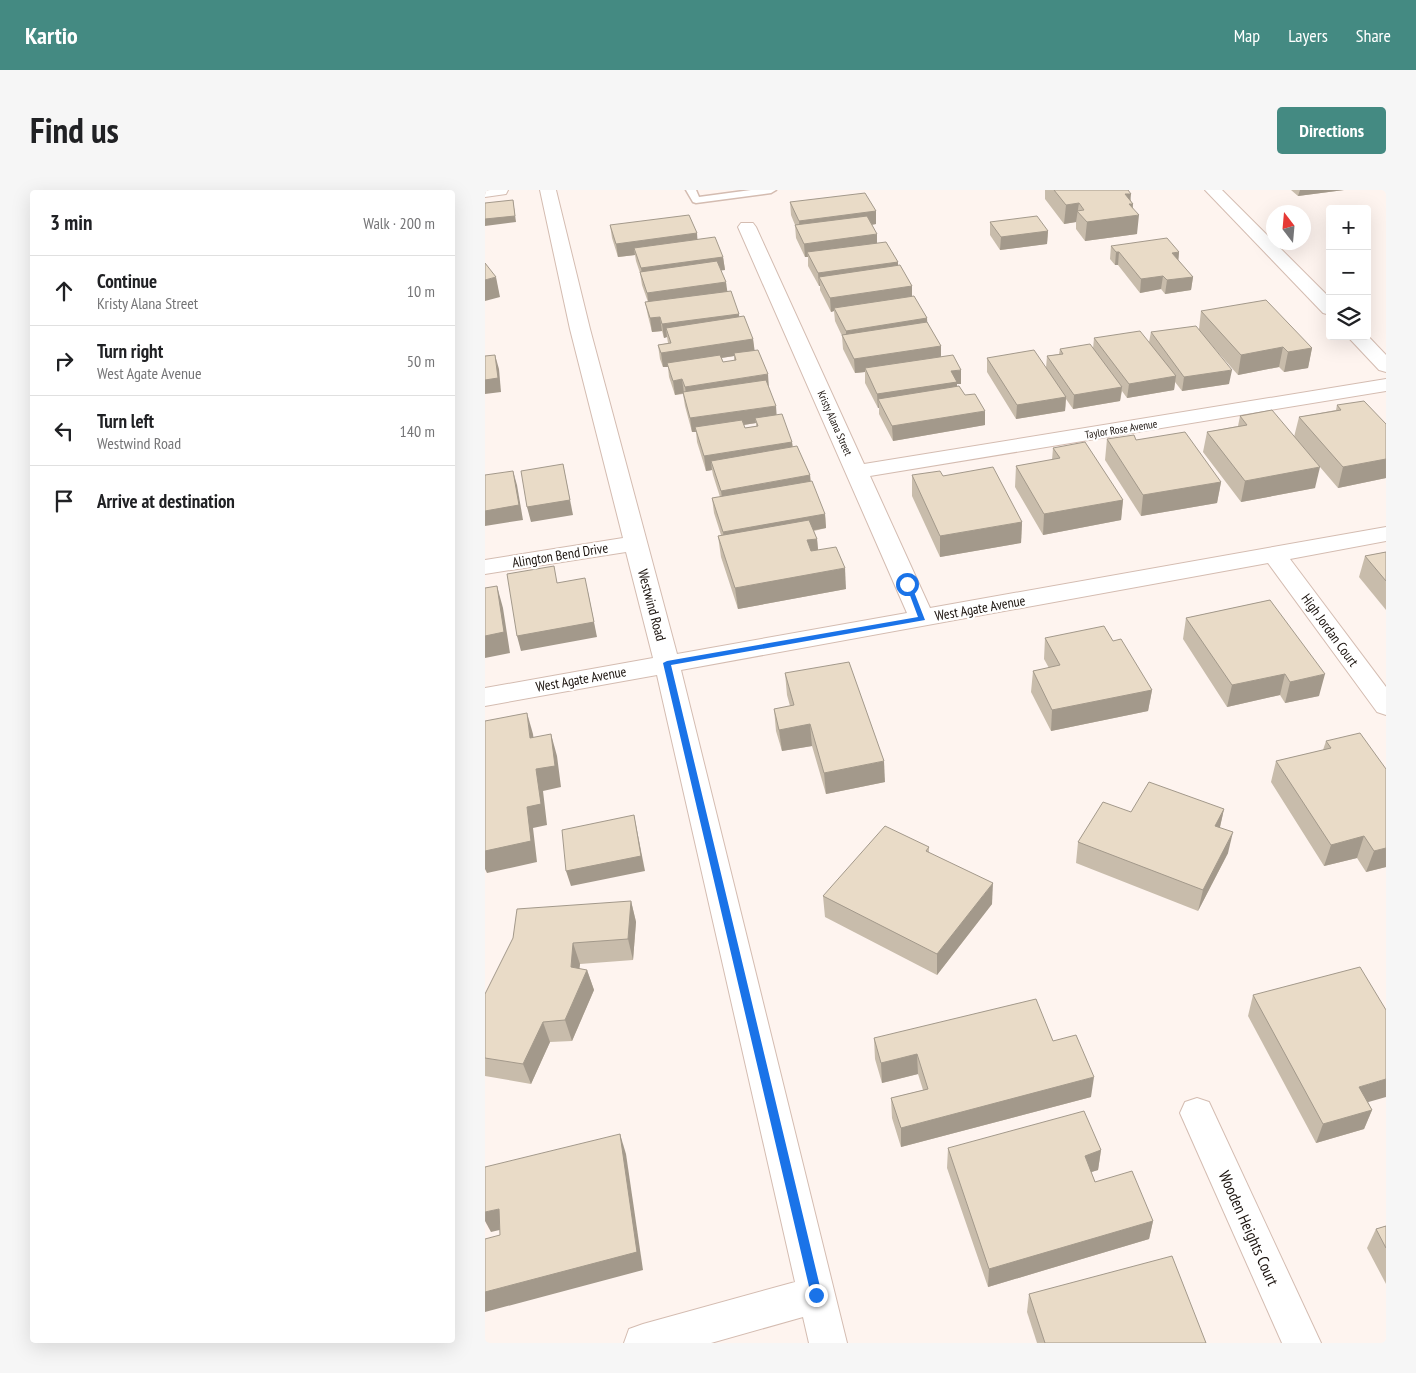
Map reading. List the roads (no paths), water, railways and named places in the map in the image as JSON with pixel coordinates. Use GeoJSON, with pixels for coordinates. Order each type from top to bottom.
{"type":"FeatureCollection","features":[{"type":"Feature","properties":{"kind":"street"},"geometry":{"type":"LineString","coordinates":[[485,192],[500,190]]}},
{"type":"Feature","properties":{"kind":"street","name":"Westwind Road"},"geometry":{"type":"LineString","coordinates":[[548,190],[580,329],[667,663],[828,1343]]}},
{"type":"Feature","properties":{"kind":"street"},"geometry":{"type":"LineString","coordinates":[[1213,190],[1326,304]]}},
{"type":"Feature","properties":{"kind":"street","name":"Kristy Alana Street"},"geometry":{"type":"LineString","coordinates":[[747,228],[922,618]]}},
{"type":"Feature","properties":{"kind":"street"},"geometry":{"type":"LineString","coordinates":[[1361,340],[1386,366]]}},
{"type":"Feature","properties":{"kind":"street","name":"Taylor Rose Avenue"},"geometry":{"type":"LineString","coordinates":[[857,472],[1386,386]]}},
{"type":"Feature","properties":{"kind":"street","name":"West Agate Avenue"},"geometry":{"type":"LineString","coordinates":[[485,697],[1386,534]]}},
{"type":"Feature","properties":{"kind":"street","name":"Alington Bend Drive"},"geometry":{"type":"LineString","coordinates":[[485,567],[635,543]]}},
{"type":"Feature","properties":{"kind":"street","name":"High Jordan Court"},"geometry":{"type":"LineString","coordinates":[[1274,554],[1386,706]]}},
{"type":"Feature","properties":{"kind":"street","name":"Wooden Heights Court"},"geometry":{"type":"LineString","coordinates":[[1197,1113],[1301,1343]]}},
{"type":"Feature","properties":{"kind":"street"},"geometry":{"type":"LineString","coordinates":[[643,1343],[816,1295]]}},
{"type":"Feature","properties":{"kind":"lane"},"geometry":{"type":"LineString","coordinates":[[691,190],[696,200],[771,190]]}}]}
